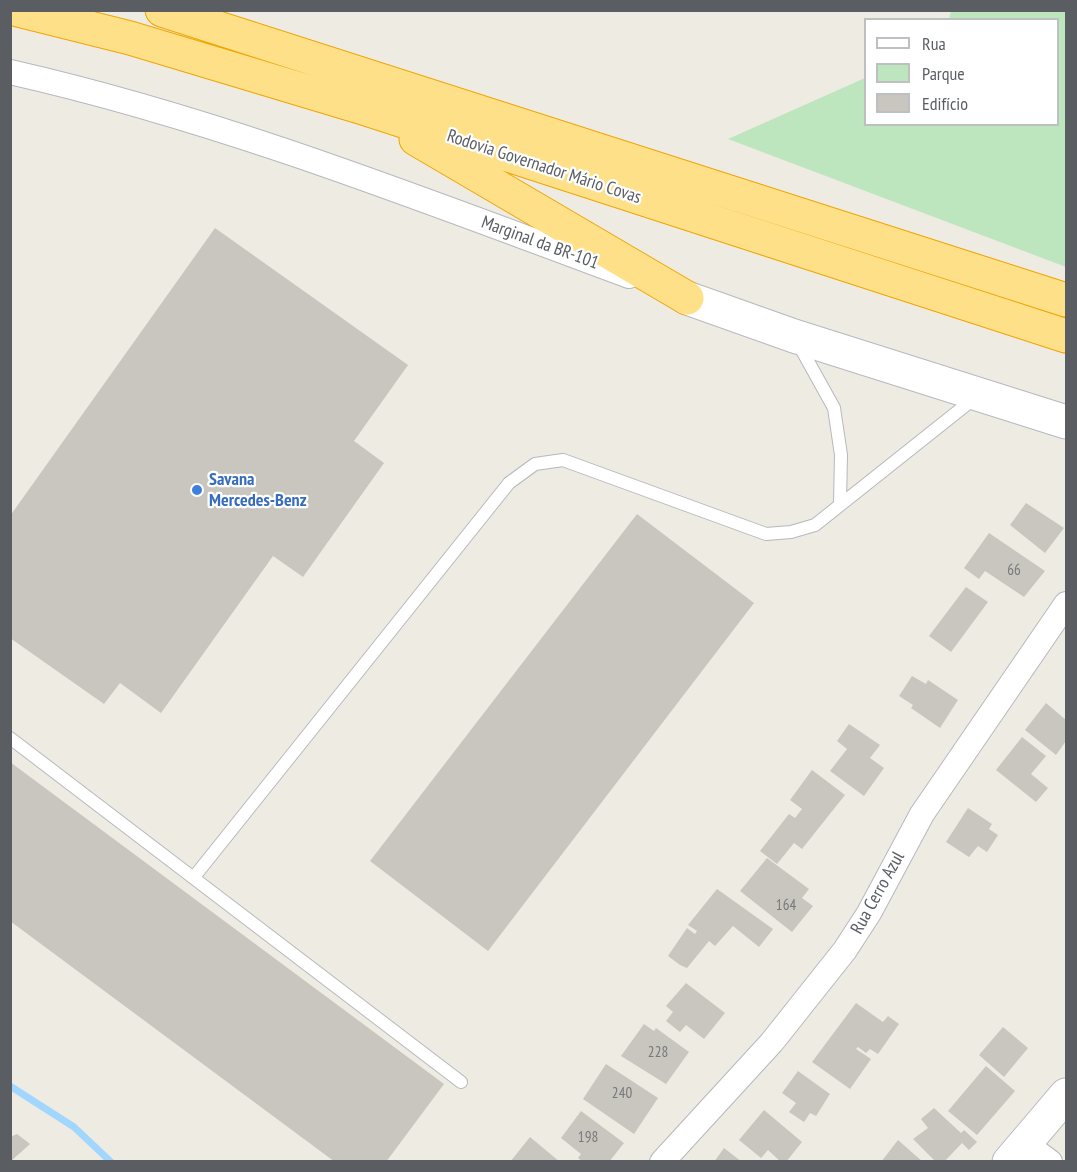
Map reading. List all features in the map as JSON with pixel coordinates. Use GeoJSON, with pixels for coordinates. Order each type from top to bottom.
{"type":"FeatureCollection","features":[{"type":"Feature","properties":{"kind":"highway","name":"Rodovia Governador Mário Covas"},"geometry":{"type":"LineString","coordinates":[[18,10],[130,38],[363,108],[1066,336]]}},
{"type":"Feature","properties":{"kind":"highway","name":"Rodovia Governador Mário Covas"},"geometry":{"type":"LineString","coordinates":[[162,10],[1066,300]]}},
{"type":"Feature","properties":{"kind":"highway"},"geometry":{"type":"LineString","coordinates":[[363,108],[687,298]]}},
{"type":"Feature","properties":{"kind":"main road","name":"Marginal da BR-101"},"geometry":{"type":"LineString","coordinates":[[687,298],[794,336],[1066,422]]}},
{"type":"Feature","properties":{"kind":"main road"},"geometry":{"type":"LineString","coordinates":[[1028,1156],[1066,1095]]}},
{"type":"Feature","properties":{"kind":"street","name":"Marginal da BR-101"},"geometry":{"type":"LineString","coordinates":[[10,72],[91,90],[202,123],[453,211],[687,298]]}},
{"type":"Feature","properties":{"kind":"street","name":"Rua Cerro Azul"},"geometry":{"type":"LineString","coordinates":[[662,1161],[772,1042],[846,950],[869,913],[922,814],[1066,604]]}},
{"type":"Feature","properties":{"kind":"lane"},"geometry":{"type":"LineString","coordinates":[[794,336],[834,408],[841,455],[840,502]]}},
{"type":"Feature","properties":{"kind":"lane"},"geometry":{"type":"LineString","coordinates":[[194,877],[508,483],[535,464],[563,460],[766,534],[791,532],[815,525],[840,502],[979,394]]}},
{"type":"Feature","properties":{"kind":"lane"},"geometry":{"type":"LineString","coordinates":[[10,738],[461,1082]]}},
{"type":"Feature","properties":{"kind":"green space"},"geometry":{"type":"Polygon","coordinates":[[[951,11],[1066,11],[1066,267],[728,139],[864,78],[864,126],[1059,126],[1059,18],[949,18],[951,11]]]}},
{"type":"Feature","properties":{"kind":"building","name":"Savana Mercedes-Benz"},"geometry":{"type":"Polygon","coordinates":[[[215,228],[408,365],[354,441],[384,463],[303,577],[273,556],[161,713],[120,683],[104,704],[10,638],[10,516],[215,228]]]}},
{"type":"Feature","properties":{"kind":"building"},"geometry":{"type":"Polygon","coordinates":[[[1026,503],[1064,528],[1045,553],[1010,525],[1026,503]]]}},
{"type":"Feature","properties":{"kind":"building"},"geometry":{"type":"Polygon","coordinates":[[[637,514],[754,603],[488,951],[370,861],[637,514]]]}},
{"type":"Feature","properties":{"kind":"building"},"geometry":{"type":"Polygon","coordinates":[[[989,533],[1045,571],[1024,597],[985,571],[979,579],[964,568],[989,533]]]}},
{"type":"Feature","properties":{"kind":"building"},"geometry":{"type":"Polygon","coordinates":[[[966,587],[988,602],[951,652],[929,636],[966,587]]]}},
{"type":"Feature","properties":{"kind":"building"},"geometry":{"type":"Polygon","coordinates":[[[912,676],[926,684],[928,680],[958,700],[940,728],[911,708],[913,705],[899,696],[912,676]]]}},
{"type":"Feature","properties":{"kind":"building"},"geometry":{"type":"Polygon","coordinates":[[[1046,703],[1066,720],[1066,741],[1056,755],[1025,730],[1046,703]]]}},
{"type":"Feature","properties":{"kind":"building"},"geometry":{"type":"Polygon","coordinates":[[[849,724],[880,745],[870,758],[884,768],[864,796],[830,771],[847,749],[837,741],[849,724]]]}},
{"type":"Feature","properties":{"kind":"building"},"geometry":{"type":"Polygon","coordinates":[[[1022,737],[1046,756],[1031,774],[1048,788],[1036,802],[996,770],[1022,737]]]}},
{"type":"Feature","properties":{"kind":"building"},"geometry":{"type":"Polygon","coordinates":[[[10,762],[444,1084],[386,1162],[335,1162],[10,921],[10,762]]]}},
{"type":"Feature","properties":{"kind":"building"},"geometry":{"type":"Polygon","coordinates":[[[812,770],[845,795],[802,849],[794,843],[777,864],[760,851],[789,814],[795,818],[802,809],[790,800],[812,770]]]}},
{"type":"Feature","properties":{"kind":"building"},"geometry":{"type":"Polygon","coordinates":[[[968,808],[992,824],[989,829],[998,835],[987,852],[978,846],[969,857],[946,842],[968,808]]]}},
{"type":"Feature","properties":{"kind":"building"},"geometry":{"type":"Polygon","coordinates":[[[767,858],[809,889],[802,898],[813,906],[792,932],[740,891],[767,858]]]}},
{"type":"Feature","properties":{"kind":"building"},"geometry":{"type":"Polygon","coordinates":[[[717,889],[773,929],[759,947],[733,926],[715,946],[709,941],[687,968],[680,965],[668,956],[687,928],[695,934],[697,931],[688,925],[717,889]]]}},
{"type":"Feature","properties":{"kind":"building"},"geometry":{"type":"Polygon","coordinates":[[[686,983],[725,1013],[704,1039],[686,1025],[680,1032],[666,1021],[673,1012],[666,1006],[686,983]]]}},
{"type":"Feature","properties":{"kind":"building"},"geometry":{"type":"Polygon","coordinates":[[[856,1003],[883,1022],[888,1016],[899,1024],[878,1054],[870,1049],[866,1053],[858,1047],[856,1049],[871,1059],[850,1089],[812,1062],[856,1003]]]}},
{"type":"Feature","properties":{"kind":"building"},"geometry":{"type":"Polygon","coordinates":[[[644,1024],[654,1031],[656,1028],[689,1052],[666,1084],[621,1056],[644,1024]]]}},
{"type":"Feature","properties":{"kind":"building"},"geometry":{"type":"Polygon","coordinates":[[[1003,1027],[1028,1048],[1004,1077],[979,1055],[1003,1027]]]}},
{"type":"Feature","properties":{"kind":"building"},"geometry":{"type":"Polygon","coordinates":[[[606,1064],[658,1098],[634,1134],[583,1099],[606,1064]]]}},
{"type":"Feature","properties":{"kind":"building"},"geometry":{"type":"Polygon","coordinates":[[[986,1066],[1015,1091],[977,1135],[948,1111],[986,1066]]]}},
{"type":"Feature","properties":{"kind":"building"},"geometry":{"type":"Polygon","coordinates":[[[798,1071],[830,1094],[816,1116],[810,1113],[804,1122],[789,1112],[796,1103],[782,1093],[798,1071]]]}},
{"type":"Feature","properties":{"kind":"building"},"geometry":{"type":"Polygon","coordinates":[[[934,1108],[961,1133],[964,1130],[977,1142],[969,1150],[962,1143],[944,1162],[936,1162],[913,1139],[928,1128],[921,1119],[934,1108]]]}},
{"type":"Feature","properties":{"kind":"building"},"geometry":{"type":"Polygon","coordinates":[[[764,1110],[802,1142],[786,1162],[781,1162],[768,1150],[761,1158],[739,1140],[764,1110]]]}},
{"type":"Feature","properties":{"kind":"building"},"geometry":{"type":"Polygon","coordinates":[[[581,1111],[624,1143],[609,1162],[583,1162],[578,1158],[581,1154],[561,1138],[581,1111]]]}},
{"type":"Feature","properties":{"kind":"building"},"geometry":{"type":"Polygon","coordinates":[[[17,1134],[30,1144],[10,1162],[10,1137],[17,1134]]]}},
{"type":"Feature","properties":{"kind":"building"},"geometry":{"type":"Polygon","coordinates":[[[530,1137],[560,1162],[510,1162],[530,1137]]]}},
{"type":"Feature","properties":{"kind":"building"},"geometry":{"type":"Polygon","coordinates":[[[898,1140],[923,1162],[881,1162],[898,1140]]]}},
{"type":"Feature","properties":{"kind":"building"},"geometry":{"type":"Polygon","coordinates":[[[724,1148],[742,1162],[714,1162],[724,1148]]]}},
{"type":"Feature","properties":{"kind":"waterway"},"geometry":{"type":"LineString","coordinates":[[10,1086],[74,1127],[111,1162]]}},
{"type":"Feature","properties":{"kind":"place","name":"Savana Mercedes-Benz"},"geometry":{"type":"Point","coordinates":[197,490]}}]}
